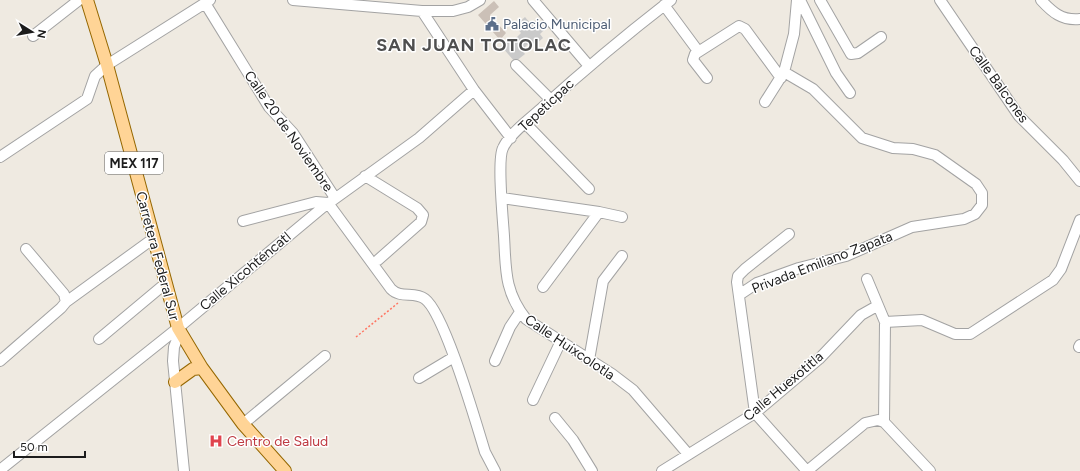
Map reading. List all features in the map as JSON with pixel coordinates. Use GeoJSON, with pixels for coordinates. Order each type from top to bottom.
{"type":"FeatureCollection","features":[{"type":"Feature","properties":{"kind":"main road","name":"Carretera Federal Sur"},"geometry":{"type":"LineString","coordinates":[[87,0],[107,65],[179,330]]}},
{"type":"Feature","properties":{"kind":"main road","name":"MEX 117"},"geometry":{"type":"LineString","coordinates":[[179,330],[202,368],[243,424],[285,471]]}},
{"type":"Feature","properties":{"kind":"main road"},"geometry":{"type":"LineString","coordinates":[[175,382],[193,369],[202,368]]}},
{"type":"Feature","properties":{"kind":"street"},"geometry":{"type":"LineString","coordinates":[[33,36],[79,0]]}},
{"type":"Feature","properties":{"kind":"street"},"geometry":{"type":"LineString","coordinates":[[293,0],[422,11],[453,11],[465,4],[480,0]]}},
{"type":"Feature","properties":{"kind":"street"},"geometry":{"type":"LineString","coordinates":[[533,0],[589,66]]}},
{"type":"Feature","properties":{"kind":"street"},"geometry":{"type":"LineString","coordinates":[[765,102],[782,75],[794,34],[798,0]]}},
{"type":"Feature","properties":{"kind":"street"},"geometry":{"type":"LineString","coordinates":[[798,0],[836,73],[850,93]]}},
{"type":"Feature","properties":{"kind":"street"},"geometry":{"type":"LineString","coordinates":[[820,0],[852,54],[858,53],[881,37]]}},
{"type":"Feature","properties":{"kind":"street","name":"Calle Balcones"},"geometry":{"type":"LineString","coordinates":[[940,0],[1020,116],[1063,160],[1080,181]]}},
{"type":"Feature","properties":{"kind":"street"},"geometry":{"type":"LineString","coordinates":[[1041,0],[1053,14],[1072,20],[1080,19]]}},
{"type":"Feature","properties":{"kind":"street"},"geometry":{"type":"LineString","coordinates":[[0,156],[87,99],[95,76],[107,65],[207,1]]}},
{"type":"Feature","properties":{"kind":"street","name":"Calle 20 de Noviembre"},"geometry":{"type":"LineString","coordinates":[[207,1],[269,107],[293,133],[331,200],[391,289],[396,294],[401,295]]}},
{"type":"Feature","properties":{"kind":"street"},"geometry":{"type":"LineString","coordinates":[[667,3],[698,51]]}},
{"type":"Feature","properties":{"kind":"street","name":"Tepeticpac"},"geometry":{"type":"LineString","coordinates":[[508,141],[589,66],[667,3]]}},
{"type":"Feature","properties":{"kind":"street"},"geometry":{"type":"LineString","coordinates":[[422,11],[508,141]]}},
{"type":"Feature","properties":{"kind":"street"},"geometry":{"type":"LineString","coordinates":[[707,78],[693,60],[693,57],[698,51],[737,26],[741,26],[782,75]]}},
{"type":"Feature","properties":{"kind":"street"},"geometry":{"type":"LineString","coordinates":[[516,65],[551,100]]}},
{"type":"Feature","properties":{"kind":"street","name":"Privada Emiliano Zapata"},"geometry":{"type":"LineString","coordinates":[[740,295],[758,283],[799,268],[846,256],[912,227],[964,220],[975,214],[982,205],[982,193],[976,184],[935,155],[913,149],[893,148],[862,138],[813,89],[782,75]]}},
{"type":"Feature","properties":{"kind":"street","name":"Calle Xicohténcatl"},"geometry":{"type":"LineString","coordinates":[[0,470],[179,330],[331,200],[419,138],[474,90]]}},
{"type":"Feature","properties":{"kind":"street"},"geometry":{"type":"LineString","coordinates":[[526,123],[589,190]]}},
{"type":"Feature","properties":{"kind":"street","name":"Calle Huixcolotla"},"geometry":{"type":"LineString","coordinates":[[508,141],[501,155],[502,198],[508,288],[520,312],[526,319],[612,374],[632,390],[688,454]]}},
{"type":"Feature","properties":{"kind":"street"},"geometry":{"type":"LineString","coordinates":[[365,176],[417,208],[423,215],[421,222],[378,260]]}},
{"type":"Feature","properties":{"kind":"street"},"geometry":{"type":"LineString","coordinates":[[502,198],[599,212],[622,217]]}},
{"type":"Feature","properties":{"kind":"street"},"geometry":{"type":"LineString","coordinates":[[243,221],[316,202],[331,200]]}},
{"type":"Feature","properties":{"kind":"street"},"geometry":{"type":"LineString","coordinates":[[543,286],[599,212]]}},
{"type":"Feature","properties":{"kind":"street"},"geometry":{"type":"LineString","coordinates":[[885,322],[922,320],[955,334],[970,334],[1052,280],[1061,268],[1080,220]]}},
{"type":"Feature","properties":{"kind":"street"},"geometry":{"type":"LineString","coordinates":[[789,234],[738,276],[755,413],[807,471],[866,423],[878,420],[884,422],[925,469]]}},
{"type":"Feature","properties":{"kind":"street"},"geometry":{"type":"LineString","coordinates":[[0,361],[66,302],[154,238]]}},
{"type":"Feature","properties":{"kind":"street"},"geometry":{"type":"LineString","coordinates":[[26,249],[64,294],[66,302]]}},
{"type":"Feature","properties":{"kind":"street"},"geometry":{"type":"LineString","coordinates":[[589,360],[603,281],[622,256]]}},
{"type":"Feature","properties":{"kind":"street"},"geometry":{"type":"LineString","coordinates":[[866,279],[885,322],[884,422]]}},
{"type":"Feature","properties":{"kind":"street"},"geometry":{"type":"LineString","coordinates":[[99,339],[166,283]]}},
{"type":"Feature","properties":{"kind":"street"},"geometry":{"type":"LineString","coordinates":[[401,295],[417,295],[426,300],[436,315],[454,357],[486,452],[495,471]]}},
{"type":"Feature","properties":{"kind":"street","name":"Calle Huexotitla"},"geometry":{"type":"LineString","coordinates":[[662,471],[755,413],[819,359],[861,315],[877,306]]}},
{"type":"Feature","properties":{"kind":"street"},"geometry":{"type":"LineString","coordinates":[[495,361],[510,327],[520,312]]}},
{"type":"Feature","properties":{"kind":"street"},"geometry":{"type":"LineString","coordinates":[[179,330],[174,347],[173,361],[184,471]]}},
{"type":"Feature","properties":{"kind":"street"},"geometry":{"type":"LineString","coordinates":[[533,400],[561,341]]}},
{"type":"Feature","properties":{"kind":"street"},"geometry":{"type":"LineString","coordinates":[[243,424],[325,356]]}},
{"type":"Feature","properties":{"kind":"street"},"geometry":{"type":"LineString","coordinates":[[419,378],[454,357]]}},
{"type":"Feature","properties":{"kind":"street"},"geometry":{"type":"LineString","coordinates":[[555,418],[573,440],[592,471]]}},
{"type":"Feature","properties":{"kind":"path"},"geometry":{"type":"LineString","coordinates":[[356,337],[397,305],[401,295]]}},
{"type":"Feature","properties":{"kind":"shaded area"},"geometry":{"type":"Polygon","coordinates":[[[525,17],[531,24],[537,19],[545,29],[540,34],[543,38],[535,45],[531,41],[522,50],[525,54],[515,62],[501,46],[507,40],[511,43],[521,33],[515,26],[525,17]]]}},
{"type":"Feature","properties":{"kind":"building","name":"Palacio Municipal"},"geometry":{"type":"Polygon","coordinates":[[[494,1],[499,7],[490,15],[506,33],[500,40],[478,15],[494,1]]]}},
{"type":"Feature","properties":{"kind":"place","name":"Palacio Municipal"},"geometry":{"type":"Point","coordinates":[492,24]}},
{"type":"Feature","properties":{"kind":"place","name":"Centro de Salud"},"geometry":{"type":"Point","coordinates":[216,441]}},
{"type":"Feature","properties":{"kind":"district","name":"SAN JUAN TOTOLAC"},"geometry":{"type":"Point","coordinates":[474,45]}}]}
